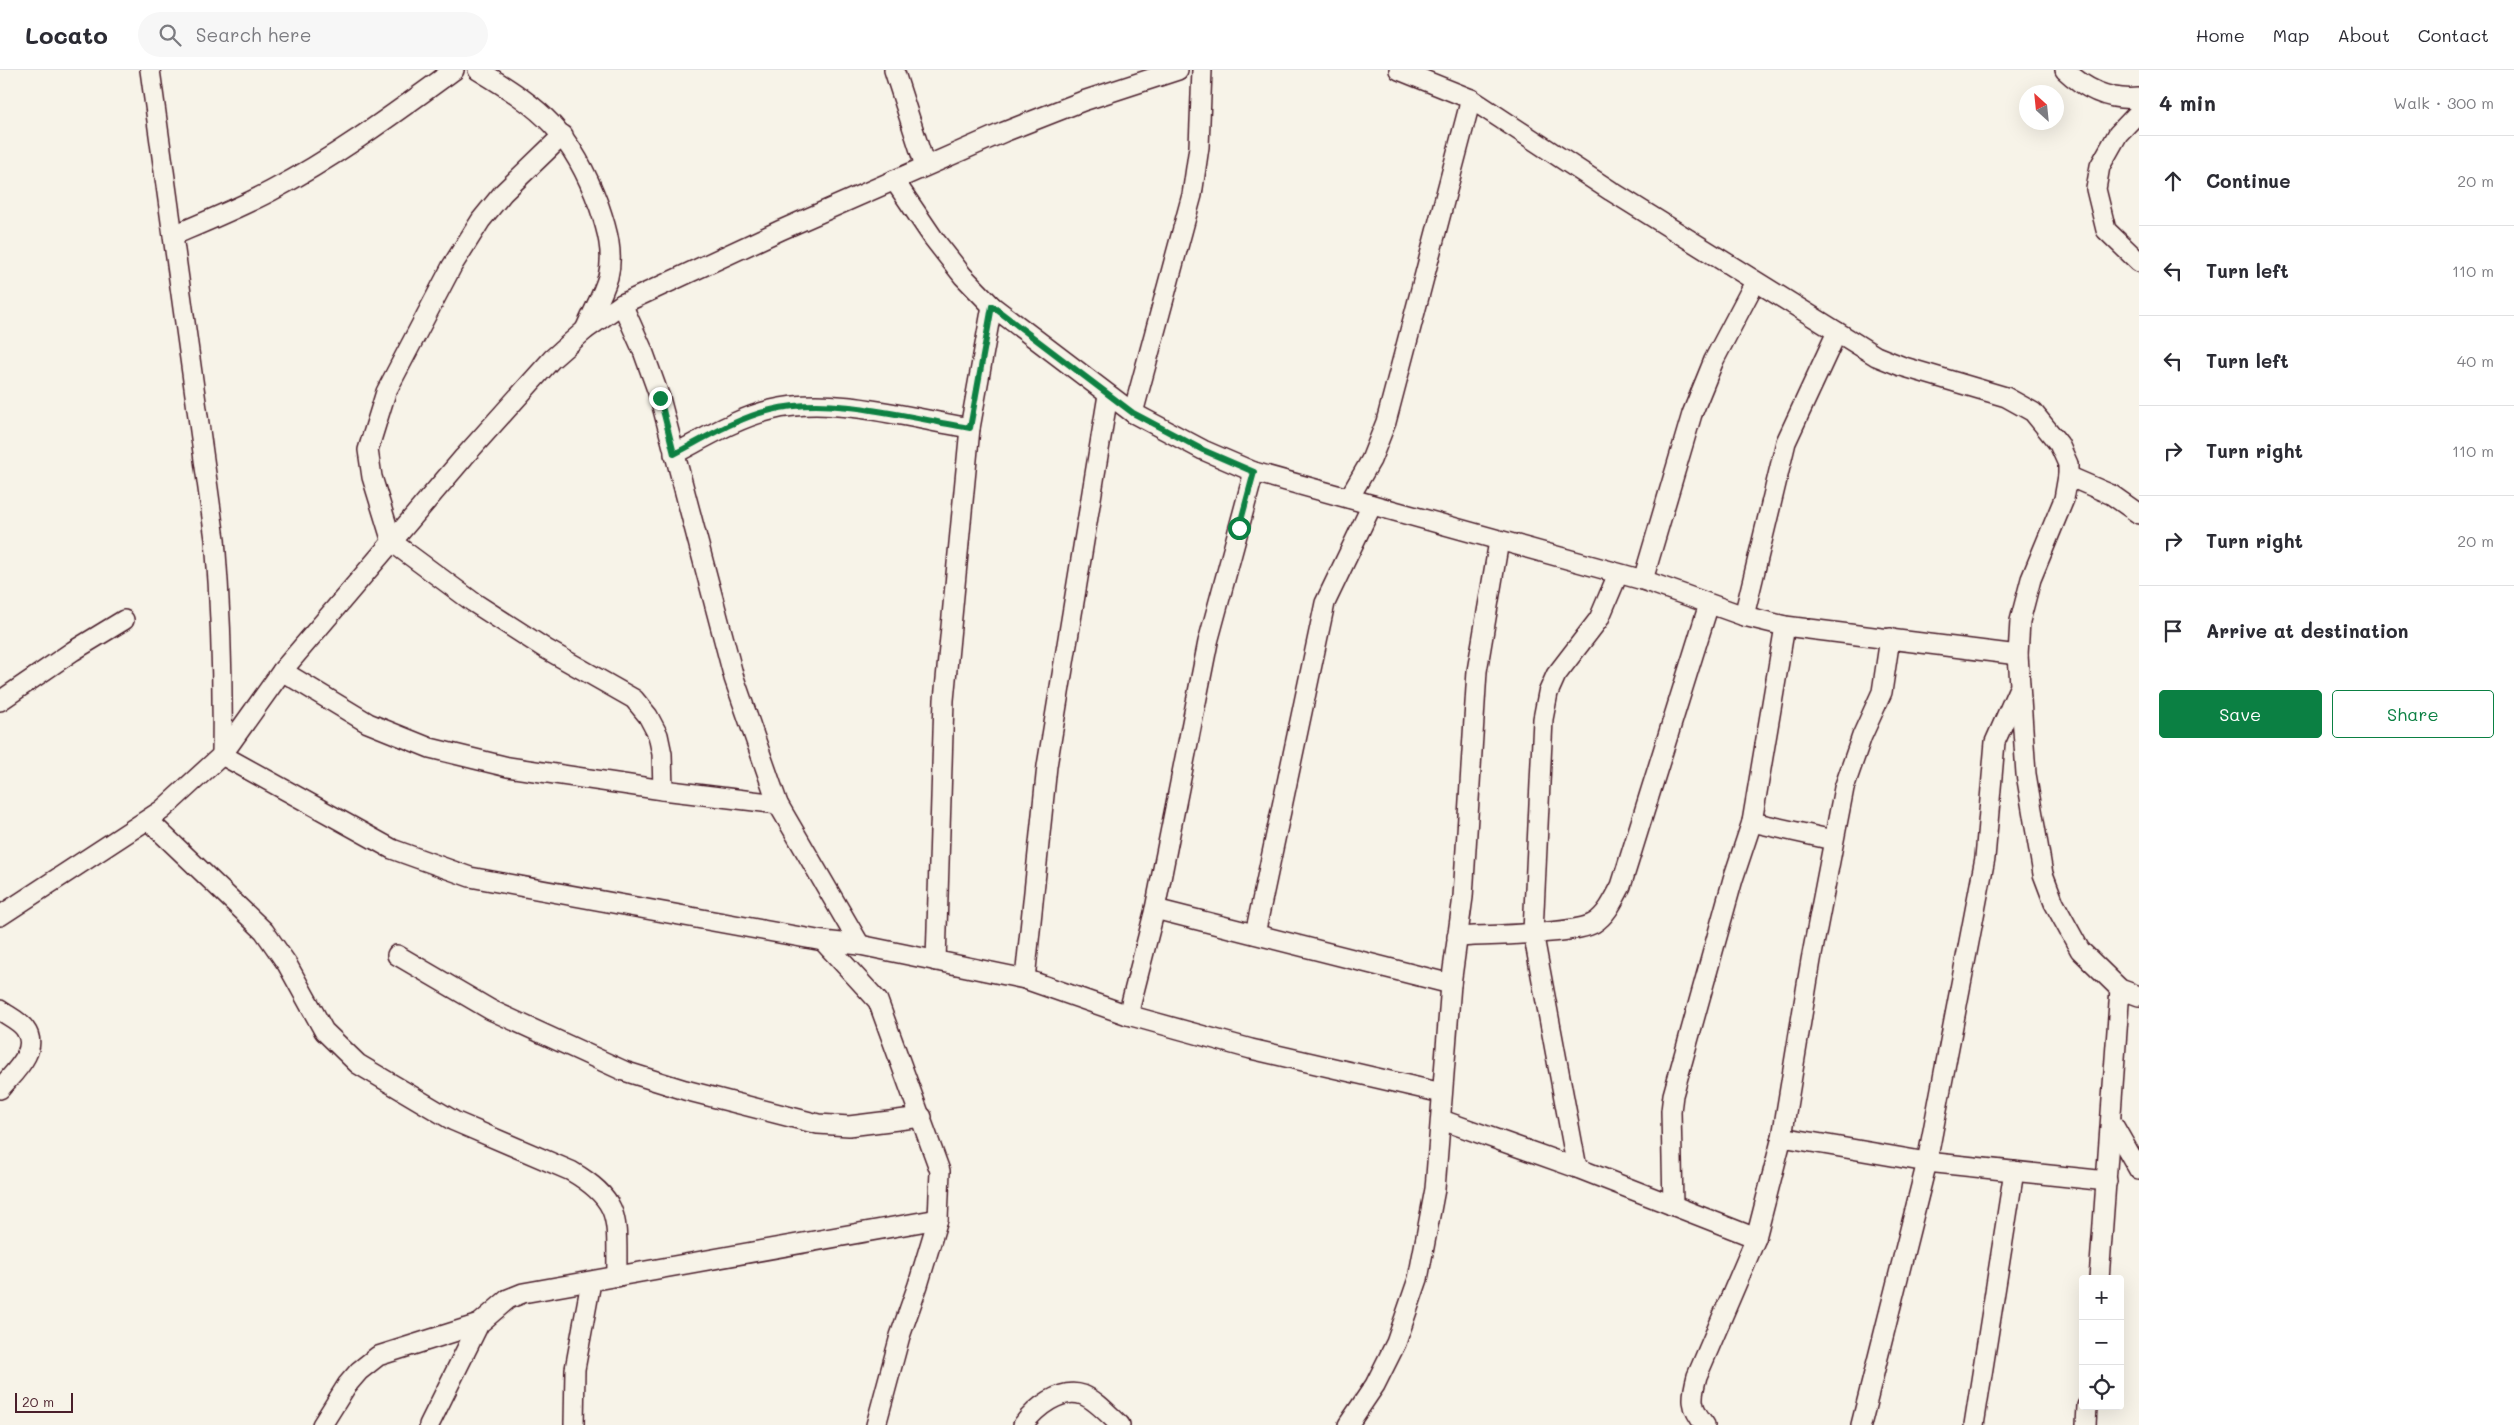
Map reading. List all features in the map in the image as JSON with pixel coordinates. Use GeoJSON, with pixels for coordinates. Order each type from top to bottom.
{"type":"FeatureCollection","features":[{"type":"Feature","properties":{"kind":"street"},"geometry":{"type":"LineString","coordinates":[[150,70],[215,539],[221,611],[222,755]]}},
{"type":"Feature","properties":{"kind":"street"},"geometry":{"type":"LineString","coordinates":[[174,235],[238,208],[309,170],[367,133],[454,70]]}},
{"type":"Feature","properties":{"kind":"street"},"geometry":{"type":"LineString","coordinates":[[478,70],[528,102],[563,135],[588,177],[609,234],[608,277],[585,330]]}},
{"type":"Feature","properties":{"kind":"street"},"geometry":{"type":"LineString","coordinates":[[894,70],[925,166]]}},
{"type":"Feature","properties":{"kind":"street"},"geometry":{"type":"LineString","coordinates":[[0,916],[162,810],[222,755],[282,671],[392,542],[552,359],[585,330],[622,304],[925,166],[1083,101],[1178,70]]}},
{"type":"Feature","properties":{"kind":"street"},"geometry":{"type":"LineString","coordinates":[[1133,413],[1192,195],[1199,147],[1202,70]]}},
{"type":"Feature","properties":{"kind":"street"},"geometry":{"type":"LineString","coordinates":[[1399,70],[1471,100],[1755,282],[1876,356],[1901,366],[2006,397],[2032,412],[2060,444],[2068,464],[2064,499],[2025,597],[2020,621],[2019,687],[2026,774],[2043,874],[2054,903],[2080,950],[2120,989],[2139,996]]}},
{"type":"Feature","properties":{"kind":"street"},"geometry":{"type":"LineString","coordinates":[[2065,70],[2084,87],[2109,96],[2128,99],[2139,98]]}},
{"type":"Feature","properties":{"kind":"street"},"geometry":{"type":"LineString","coordinates":[[1349,498],[1371,460],[1386,422],[1471,100]]}},
{"type":"Feature","properties":{"kind":"street"},"geometry":{"type":"LineString","coordinates":[[2139,112],[2118,134],[2100,166],[2096,188],[2106,230],[2139,262]]}},
{"type":"Feature","properties":{"kind":"street"},"geometry":{"type":"LineString","coordinates":[[563,135],[502,193],[481,220],[452,266],[386,392],[368,450],[372,477],[392,542],[473,602],[546,649],[634,699],[648,716],[658,735],[662,754],[663,790]]}},
{"type":"Feature","properties":{"kind":"street"},"geometry":{"type":"LineString","coordinates":[[894,180],[934,239],[963,276],[992,306],[1133,413],[1195,447],[1254,472],[1643,580],[1744,616],[1785,626],[2018,655]]}},
{"type":"Feature","properties":{"kind":"street"},"geometry":{"type":"LineString","coordinates":[[1643,580],[1692,414],[1714,360],[1755,282]]}},
{"type":"Feature","properties":{"kind":"street"},"geometry":{"type":"LineString","coordinates":[[622,304],[643,351],[660,398],[734,678],[778,804],[860,945]]}},
{"type":"Feature","properties":{"kind":"street"},"geometry":{"type":"LineString","coordinates":[[936,961],[944,700],[970,428],[992,306]]}},
{"type":"Feature","properties":{"kind":"street"},"geometry":{"type":"LineString","coordinates":[[1744,616],[1786,442],[1795,417],[1837,332]]}},
{"type":"Feature","properties":{"kind":"street"},"geometry":{"type":"LineString","coordinates":[[1025,979],[1047,766],[1108,395]]}},
{"type":"Feature","properties":{"kind":"street"},"geometry":{"type":"LineString","coordinates":[[674,454],[742,421],[769,410],[793,405],[832,405],[970,428]]}},
{"type":"Feature","properties":{"kind":"street"},"geometry":{"type":"LineString","coordinates":[[1128,1015],[1155,909],[1208,642],[1254,472]]}},
{"type":"Feature","properties":{"kind":"street"},"geometry":{"type":"LineString","coordinates":[[2068,476],[2112,494],[2139,514]]}},
{"type":"Feature","properties":{"kind":"street"},"geometry":{"type":"LineString","coordinates":[[1254,934],[1325,603],[1372,505]]}},
{"type":"Feature","properties":{"kind":"street"},"geometry":{"type":"LineString","coordinates":[[1348,1425],[1375,1385],[1396,1343],[1418,1279],[1435,1189],[1442,1120],[1442,1093],[1451,984],[1463,897],[1477,671],[1499,541]]}},
{"type":"Feature","properties":{"kind":"street"},"geometry":{"type":"LineString","coordinates":[[1577,1168],[1533,932],[1543,719],[1548,693],[1556,675],[1599,619],[1618,574]]}},
{"type":"Feature","properties":{"kind":"street"},"geometry":{"type":"LineString","coordinates":[[1457,937],[1566,930],[1593,924],[1603,916],[1621,886],[1709,604]]}},
{"type":"Feature","properties":{"kind":"street"},"geometry":{"type":"LineString","coordinates":[[0,701],[73,651],[124,620]]}},
{"type":"Feature","properties":{"kind":"street"},"geometry":{"type":"LineString","coordinates":[[1673,1206],[1671,1112],[1673,1095],[1733,879],[1752,822],[1785,626]]}},
{"type":"Feature","properties":{"kind":"street"},"geometry":{"type":"LineString","coordinates":[[1705,1425],[1695,1412],[1692,1394],[1697,1376],[1756,1238],[1782,1137],[1833,840],[1848,776],[1862,736],[1882,692],[1890,638]]}},
{"type":"Feature","properties":{"kind":"street"},"geometry":{"type":"LineString","coordinates":[[282,671],[368,723],[430,748],[508,767],[663,790],[778,804]]}},
{"type":"Feature","properties":{"kind":"street"},"geometry":{"type":"LineString","coordinates":[[1862,1425],[1927,1162],[1985,858],[1995,742],[2019,687]]}},
{"type":"Feature","properties":{"kind":"street"},"geometry":{"type":"LineString","coordinates":[[222,755],[392,848],[470,877],[823,941],[860,945],[1025,979],[1128,1015],[1251,1049],[1442,1093]]}},
{"type":"Feature","properties":{"kind":"street"},"geometry":{"type":"LineString","coordinates":[[148,820],[264,931],[288,964],[324,1031],[358,1064],[454,1121],[571,1171],[588,1181],[604,1195],[611,1204],[616,1223],[617,1277]]}},
{"type":"Feature","properties":{"kind":"street"},"geometry":{"type":"LineString","coordinates":[[1752,822],[1833,840]]}},
{"type":"Feature","properties":{"kind":"street"},"geometry":{"type":"LineString","coordinates":[[1155,909],[1451,984]]}},
{"type":"Feature","properties":{"kind":"street"},"geometry":{"type":"LineString","coordinates":[[823,941],[878,1001],[922,1117],[940,1171],[938,1219],[900,1336],[877,1425]]}},
{"type":"Feature","properties":{"kind":"street"},"geometry":{"type":"LineString","coordinates":[[397,955],[491,1010],[624,1070],[685,1090],[818,1124],[849,1126],[922,1117]]}},
{"type":"Feature","properties":{"kind":"street"},"geometry":{"type":"LineString","coordinates":[[2099,1275],[2120,989]]}},
{"type":"Feature","properties":{"kind":"street"},"geometry":{"type":"LineString","coordinates":[[0,1010],[25,1027],[30,1045],[27,1056],[0,1089]]}},
{"type":"Feature","properties":{"kind":"street"},"geometry":{"type":"LineString","coordinates":[[1442,1120],[1577,1168],[1756,1238]]}},
{"type":"Feature","properties":{"kind":"street"},"geometry":{"type":"LineString","coordinates":[[2111,1121],[2139,1170]]}},
{"type":"Feature","properties":{"kind":"street"},"geometry":{"type":"LineString","coordinates":[[1782,1137],[1927,1162],[2106,1181]]}},
{"type":"Feature","properties":{"kind":"street"},"geometry":{"type":"LineString","coordinates":[[1974,1425],[2014,1171]]}},
{"type":"Feature","properties":{"kind":"street"},"geometry":{"type":"LineString","coordinates":[[429,1425],[479,1324],[508,1299],[523,1293],[938,1219]]}},
{"type":"Feature","properties":{"kind":"street"},"geometry":{"type":"LineString","coordinates":[[574,1425],[574,1369],[591,1282]]}},
{"type":"Feature","properties":{"kind":"street"},"geometry":{"type":"LineString","coordinates":[[322,1425],[347,1385],[359,1371],[378,1356],[479,1324]]}},
{"type":"Feature","properties":{"kind":"street"},"geometry":{"type":"LineString","coordinates":[[1023,1425],[1045,1403],[1056,1396],[1069,1394],[1083,1395],[1120,1425]]}},
{"type":"Feature","properties":{"kind":"street"},"geometry":{"type":"LineString","coordinates":[[2086,1425],[2087,1410]]}},
{"type":"Feature","properties":{"kind":"route"},"geometry":{"type":"LineString","coordinates":[[660,398],[674,454],[742,421],[769,410],[793,405],[825,404],[970,428],[992,306],[1133,413],[1188,443],[1254,472],[1239,528]]}}]}
